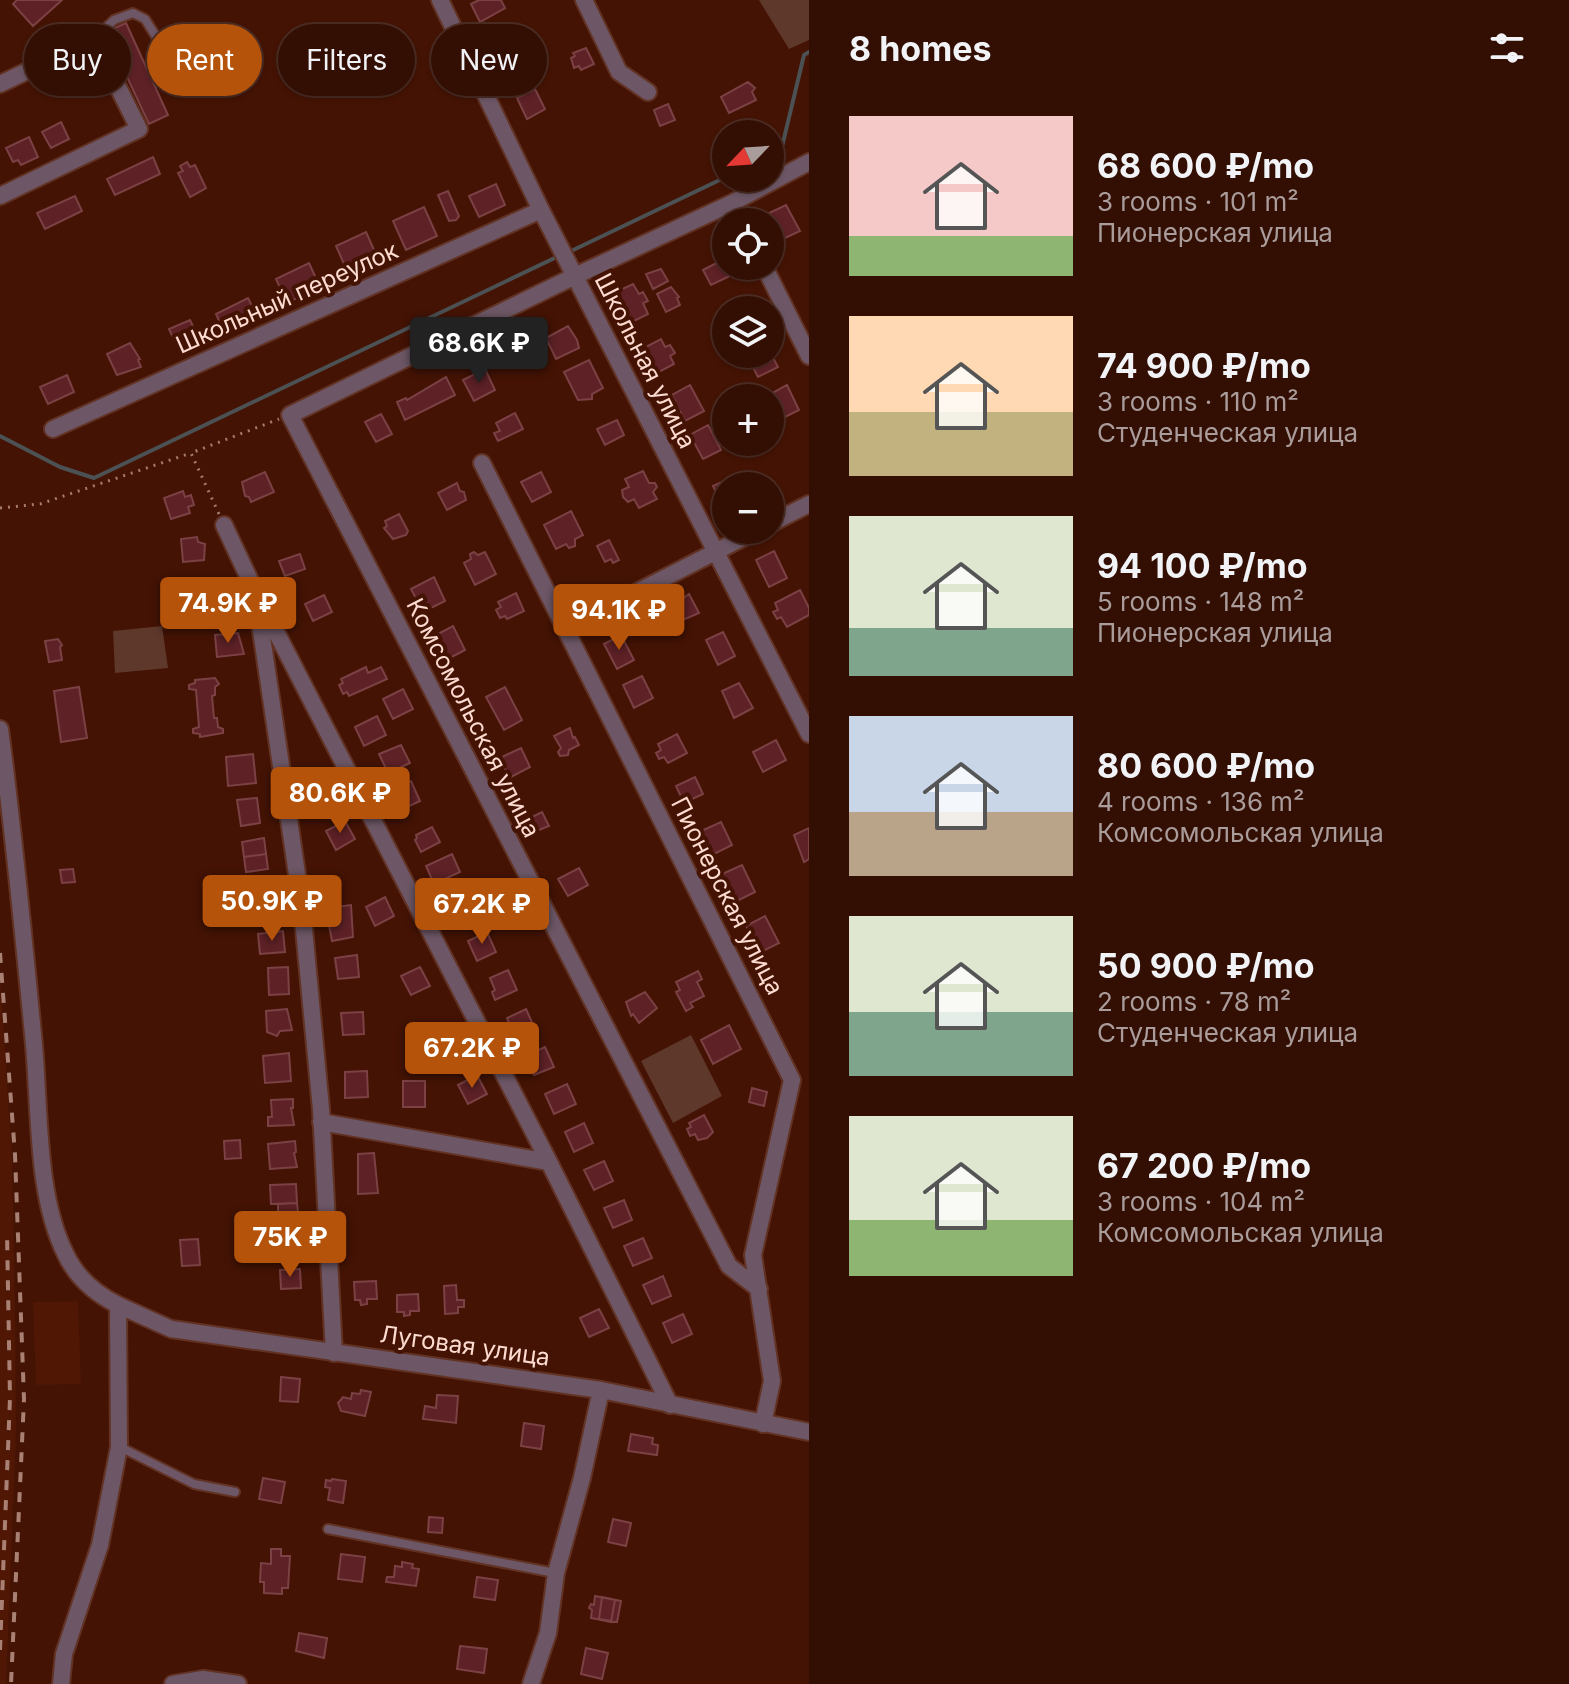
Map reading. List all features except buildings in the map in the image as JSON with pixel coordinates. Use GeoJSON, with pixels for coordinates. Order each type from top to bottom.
{"type":"FeatureCollection","features":[{"type":"Feature","properties":{"kind":"street"},"geometry":{"type":"LineString","coordinates":[[440,0],[541,210]]}},
{"type":"Feature","properties":{"kind":"street"},"geometry":{"type":"LineString","coordinates":[[584,0],[619,72],[648,92]]}},
{"type":"Feature","properties":{"kind":"street"},"geometry":{"type":"LineString","coordinates":[[0,84],[24,73]]}},
{"type":"Feature","properties":{"kind":"street"},"geometry":{"type":"LineString","coordinates":[[0,196],[139,129],[122,96]]}},
{"type":"Feature","properties":{"kind":"street"},"geometry":{"type":"LineString","coordinates":[[290,415],[572,271],[732,203],[809,162]]}},
{"type":"Feature","properties":{"kind":"street"},"geometry":{"type":"LineString","coordinates":[[732,203],[735,208]]}},
{"type":"Feature","properties":{"kind":"street","name":"Школьная улица"},"geometry":{"type":"LineString","coordinates":[[541,210],[809,734]]}},
{"type":"Feature","properties":{"kind":"street","name":"Школьный переулок"},"geometry":{"type":"LineString","coordinates":[[53,429],[541,210]]}},
{"type":"Feature","properties":{"kind":"street"},"geometry":{"type":"LineString","coordinates":[[771,280],[809,356]]}},
{"type":"Feature","properties":{"kind":"street","name":"Комсомольская улица"},"geometry":{"type":"LineString","coordinates":[[290,415],[729,1266],[759,1289]]}},
{"type":"Feature","properties":{"kind":"street","name":"Пионерская улица"},"geometry":{"type":"LineString","coordinates":[[482,463],[792,1080],[753,1255],[772,1381],[763,1424]]}},
{"type":"Feature","properties":{"kind":"street"},"geometry":{"type":"LineString","coordinates":[[784,517],[809,504]]}},
{"type":"Feature","properties":{"kind":"street"},"geometry":{"type":"LineString","coordinates":[[224,525],[670,1405]]}},
{"type":"Feature","properties":{"kind":"street"},"geometry":{"type":"LineString","coordinates":[[567,628],[731,544]]}},
{"type":"Feature","properties":{"kind":"street"},"geometry":{"type":"LineString","coordinates":[[255,591],[302,908],[321,1122],[334,1353]]}},
{"type":"Feature","properties":{"kind":"street","name":"Луговая улица"},"geometry":{"type":"LineString","coordinates":[[0,729],[31,1014],[44,1170],[52,1218],[66,1257],[84,1282],[101,1296],[171,1329],[601,1390],[809,1432]]}},
{"type":"Feature","properties":{"kind":"street"},"geometry":{"type":"LineString","coordinates":[[321,1122],[549,1162]]}},
{"type":"Feature","properties":{"kind":"street"},"geometry":{"type":"LineString","coordinates":[[61,1684],[64,1654],[100,1545],[119,1447],[118,1305]]}},
{"type":"Feature","properties":{"kind":"street"},"geometry":{"type":"LineString","coordinates":[[531,1684],[548,1633],[556,1573],[582,1478],[601,1390]]}},
{"type":"Feature","properties":{"kind":"street"},"geometry":{"type":"LineString","coordinates":[[173,1684],[203,1679],[238,1684]]}},
{"type":"Feature","properties":{"kind":"lane"},"geometry":{"type":"LineString","coordinates":[[110,24],[133,13],[148,24]]}},
{"type":"Feature","properties":{"kind":"lane"},"geometry":{"type":"LineString","coordinates":[[119,1447],[194,1484],[235,1492]]}},
{"type":"Feature","properties":{"kind":"lane"},"geometry":{"type":"LineString","coordinates":[[328,1529],[556,1573]]}},
{"type":"Feature","properties":{"kind":"path"},"geometry":{"type":"LineString","coordinates":[[0,508],[40,504],[191,453],[290,415]]}},
{"type":"Feature","properties":{"kind":"path"},"geometry":{"type":"LineString","coordinates":[[191,453],[224,525]]}},
{"type":"Feature","properties":{"kind":"shaded area"},"geometry":{"type":"Polygon","coordinates":[[[759,0],[809,0],[809,40],[789,49],[759,0]]]}},
{"type":"Feature","properties":{"kind":"shaded area"},"geometry":{"type":"Polygon","coordinates":[[[162,626],[168,668],[115,673],[113,631],[162,626]]]}},
{"type":"Feature","properties":{"kind":"shaded area"},"geometry":{"type":"Polygon","coordinates":[[[0,976],[12,1158],[15,1298],[16,1433],[6,1684],[0,1684],[0,976]]]}},
{"type":"Feature","properties":{"kind":"shaded area"},"geometry":{"type":"Polygon","coordinates":[[[691,1035],[722,1096],[673,1123],[641,1061],[691,1035]]]}},
{"type":"Feature","properties":{"kind":"shaded area"},"geometry":{"type":"Polygon","coordinates":[[[78,1301],[81,1384],[36,1385],[33,1302],[78,1301]]]}},
{"type":"Feature","properties":{"kind":"waterway"},"geometry":{"type":"LineString","coordinates":[[784,138],[804,55],[809,52]]}},
{"type":"Feature","properties":{"kind":"waterway"},"geometry":{"type":"LineString","coordinates":[[569,252],[712,184]]}},
{"type":"Feature","properties":{"kind":"waterway"},"geometry":{"type":"LineString","coordinates":[[0,436],[60,467],[94,478],[561,255]]}},
{"type":"Feature","properties":{"kind":"railway"},"geometry":{"type":"LineString","coordinates":[[0,953],[15,1155],[24,1399],[11,1684]]}},
{"type":"Feature","properties":{"kind":"railway"},"geometry":{"type":"LineString","coordinates":[[0,1650],[10,1398],[7,1233]]}}]}
